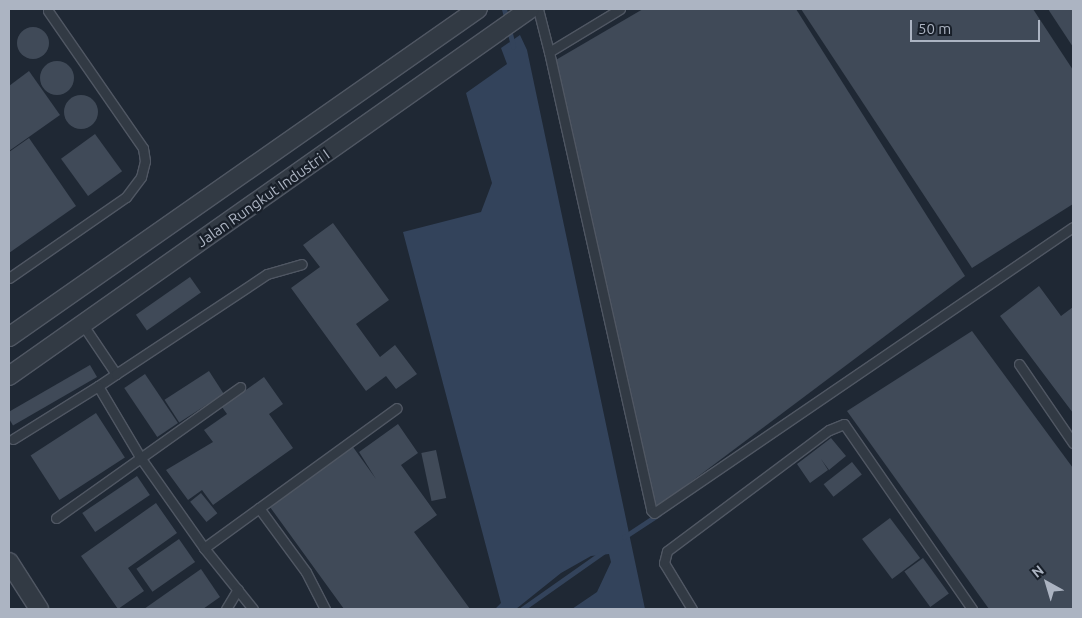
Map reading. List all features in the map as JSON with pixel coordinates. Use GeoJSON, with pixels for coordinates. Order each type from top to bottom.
{"type":"FeatureCollection","features":[{"type":"Feature","properties":{"kind":"street"},"geometry":{"type":"LineString","coordinates":[[9,338],[478,9]]}},
{"type":"Feature","properties":{"kind":"street","name":"Jalan Rungkut Industri I"},"geometry":{"type":"LineString","coordinates":[[9,376],[456,62],[521,13]]}},
{"type":"Feature","properties":{"kind":"street"},"geometry":{"type":"LineString","coordinates":[[9,562],[39,609]]}},
{"type":"Feature","properties":{"kind":"lane"},"geometry":{"type":"LineString","coordinates":[[538,9],[651,510],[654,514],[1073,227]]}},
{"type":"Feature","properties":{"kind":"lane"},"geometry":{"type":"LineString","coordinates":[[549,52],[620,9]]}},
{"type":"Feature","properties":{"kind":"lane"},"geometry":{"type":"LineString","coordinates":[[9,278],[126,197],[142,177],[145,161],[143,148],[48,11]]}},
{"type":"Feature","properties":{"kind":"lane"},"geometry":{"type":"LineString","coordinates":[[13,439],[98,386],[267,274],[302,264]]}},
{"type":"Feature","properties":{"kind":"lane"},"geometry":{"type":"LineString","coordinates":[[83,325],[116,374]]}},
{"type":"Feature","properties":{"kind":"lane"},"geometry":{"type":"LineString","coordinates":[[1020,364],[1073,443]]}},
{"type":"Feature","properties":{"kind":"lane"},"geometry":{"type":"LineString","coordinates":[[98,386],[142,460],[204,548],[253,609]]}},
{"type":"Feature","properties":{"kind":"lane"},"geometry":{"type":"LineString","coordinates":[[56,518],[142,460],[240,387]]}},
{"type":"Feature","properties":{"kind":"lane"},"geometry":{"type":"LineString","coordinates":[[204,548],[397,408]]}},
{"type":"Feature","properties":{"kind":"lane"},"geometry":{"type":"LineString","coordinates":[[692,609],[664,563],[667,551],[829,430],[844,424],[972,609]]}},
{"type":"Feature","properties":{"kind":"lane"},"geometry":{"type":"LineString","coordinates":[[259,508],[306,572],[325,609]]}},
{"type":"Feature","properties":{"kind":"lane"},"geometry":{"type":"LineString","coordinates":[[226,609],[238,589]]}},
{"type":"Feature","properties":{"kind":"water"},"geometry":{"type":"Polygon","coordinates":[[[520,35],[527,50],[645,609],[572,609],[597,592],[611,562],[609,554],[591,556],[561,573],[516,609],[495,609],[501,603],[403,232],[481,212],[492,183],[466,93],[507,64],[501,48],[520,35]]]}},
{"type":"Feature","properties":{"kind":"building"},"geometry":{"type":"Polygon","coordinates":[[[643,9],[796,9],[965,276],[656,508],[554,61],[643,9]]]}},
{"type":"Feature","properties":{"kind":"building"},"geometry":{"type":"Polygon","coordinates":[[[801,9],[1033,9],[1073,70],[1073,204],[972,268],[801,9]]]}},
{"type":"Feature","properties":{"kind":"building"},"geometry":{"type":"Polygon","coordinates":[[[1048,9],[1073,9],[1073,47],[1048,9]]]}},
{"type":"Feature","properties":{"kind":"building"},"geometry":{"type":"Polygon","coordinates":[[[33,27],[39,28],[44,32],[48,37],[48,49],[44,54],[39,58],[33,59],[27,58],[22,54],[18,49],[17,43],[18,37],[22,32],[27,28],[33,27]]]}},
{"type":"Feature","properties":{"kind":"building"},"geometry":{"type":"Polygon","coordinates":[[[57,61],[64,62],[69,66],[73,71],[73,85],[69,90],[64,94],[57,95],[50,94],[45,90],[41,85],[40,78],[41,71],[45,66],[50,62],[57,61]]]}},
{"type":"Feature","properties":{"kind":"building"},"geometry":{"type":"Polygon","coordinates":[[[29,71],[60,115],[9,151],[9,86],[29,71]]]}},
{"type":"Feature","properties":{"kind":"building"},"geometry":{"type":"Polygon","coordinates":[[[81,95],[88,96],[93,100],[97,105],[97,119],[93,124],[88,128],[81,129],[74,128],[69,124],[65,119],[64,112],[65,105],[69,100],[74,96],[81,95]]]}},
{"type":"Feature","properties":{"kind":"building"},"geometry":{"type":"Polygon","coordinates":[[[95,134],[122,171],[88,196],[61,159],[95,134]]]}},
{"type":"Feature","properties":{"kind":"building"},"geometry":{"type":"Polygon","coordinates":[[[29,138],[76,206],[9,253],[9,152],[29,138]]]}},
{"type":"Feature","properties":{"kind":"building"},"geometry":{"type":"Polygon","coordinates":[[[333,223],[389,300],[356,324],[380,357],[395,345],[417,374],[396,389],[386,376],[366,391],[291,288],[320,267],[303,245],[333,223]]]}},
{"type":"Feature","properties":{"kind":"building"},"geometry":{"type":"Polygon","coordinates":[[[190,277],[201,293],[147,330],[136,315],[190,277]]]}},
{"type":"Feature","properties":{"kind":"building"},"geometry":{"type":"Polygon","coordinates":[[[1039,286],[1061,316],[1073,307],[1073,413],[1000,316],[1039,286]]]}},
{"type":"Feature","properties":{"kind":"building"},"geometry":{"type":"Polygon","coordinates":[[[972,331],[1073,468],[1073,609],[989,609],[847,411],[972,331]]]}},
{"type":"Feature","properties":{"kind":"building"},"geometry":{"type":"Polygon","coordinates":[[[90,365],[97,377],[13,426],[9,419],[9,412],[90,365]]]}},
{"type":"Feature","properties":{"kind":"building"},"geometry":{"type":"Polygon","coordinates":[[[209,371],[224,394],[179,423],[165,400],[209,371]]]}},
{"type":"Feature","properties":{"kind":"building"},"geometry":{"type":"Polygon","coordinates":[[[145,374],[178,423],[157,437],[124,388],[145,374]]]}},
{"type":"Feature","properties":{"kind":"building"},"geometry":{"type":"Polygon","coordinates":[[[264,377],[283,404],[269,414],[293,448],[213,505],[202,490],[188,500],[166,470],[213,442],[204,430],[227,414],[222,407],[264,377]]]}},
{"type":"Feature","properties":{"kind":"building"},"geometry":{"type":"Polygon","coordinates":[[[96,413],[125,457],[59,500],[31,455],[96,413]]]}},
{"type":"Feature","properties":{"kind":"building"},"geometry":{"type":"Polygon","coordinates":[[[398,424],[418,453],[401,465],[437,515],[414,532],[470,609],[344,609],[270,507],[353,447],[376,479],[359,452],[398,424]]]}},
{"type":"Feature","properties":{"kind":"building"},"geometry":{"type":"Polygon","coordinates":[[[831,438],[846,456],[829,470],[821,459],[828,470],[810,483],[797,464],[831,438]]]}},
{"type":"Feature","properties":{"kind":"building"},"geometry":{"type":"Polygon","coordinates":[[[436,450],[446,498],[432,501],[421,453],[436,450]]]}},
{"type":"Feature","properties":{"kind":"building"},"geometry":{"type":"Polygon","coordinates":[[[852,462],[862,475],[833,497],[824,484],[852,462]]]}},
{"type":"Feature","properties":{"kind":"building"},"geometry":{"type":"Polygon","coordinates":[[[137,476],[150,495],[95,532],[82,513],[137,476]]]}},
{"type":"Feature","properties":{"kind":"building"},"geometry":{"type":"Polygon","coordinates":[[[201,493],[217,513],[206,522],[190,502],[201,493]]]}},
{"type":"Feature","properties":{"kind":"building"},"geometry":{"type":"Polygon","coordinates":[[[156,503],[177,533],[128,568],[144,591],[118,609],[81,556],[156,503]]]}},
{"type":"Feature","properties":{"kind":"building"},"geometry":{"type":"Polygon","coordinates":[[[890,518],[920,558],[892,579],[862,539],[890,518]]]}},
{"type":"Feature","properties":{"kind":"building"},"geometry":{"type":"Polygon","coordinates":[[[179,539],[195,562],[152,592],[136,569],[179,539]]]}},
{"type":"Feature","properties":{"kind":"building"},"geometry":{"type":"Polygon","coordinates":[[[923,558],[949,594],[930,607],[904,572],[923,558]]]}},
{"type":"Feature","properties":{"kind":"building"},"geometry":{"type":"Polygon","coordinates":[[[201,569],[220,597],[203,609],[144,609],[201,569]]]}},
{"type":"Feature","properties":{"kind":"waterway"},"geometry":{"type":"LineString","coordinates":[[504,9],[507,20]]}},
{"type":"Feature","properties":{"kind":"waterway"},"geometry":{"type":"LineString","coordinates":[[509,29],[513,47]]}},
{"type":"Feature","properties":{"kind":"waterway"},"geometry":{"type":"LineString","coordinates":[[624,537],[659,514]]}},
{"type":"Feature","properties":{"kind":"waterway"},"geometry":{"type":"LineString","coordinates":[[522,609],[603,552]]}}]}
